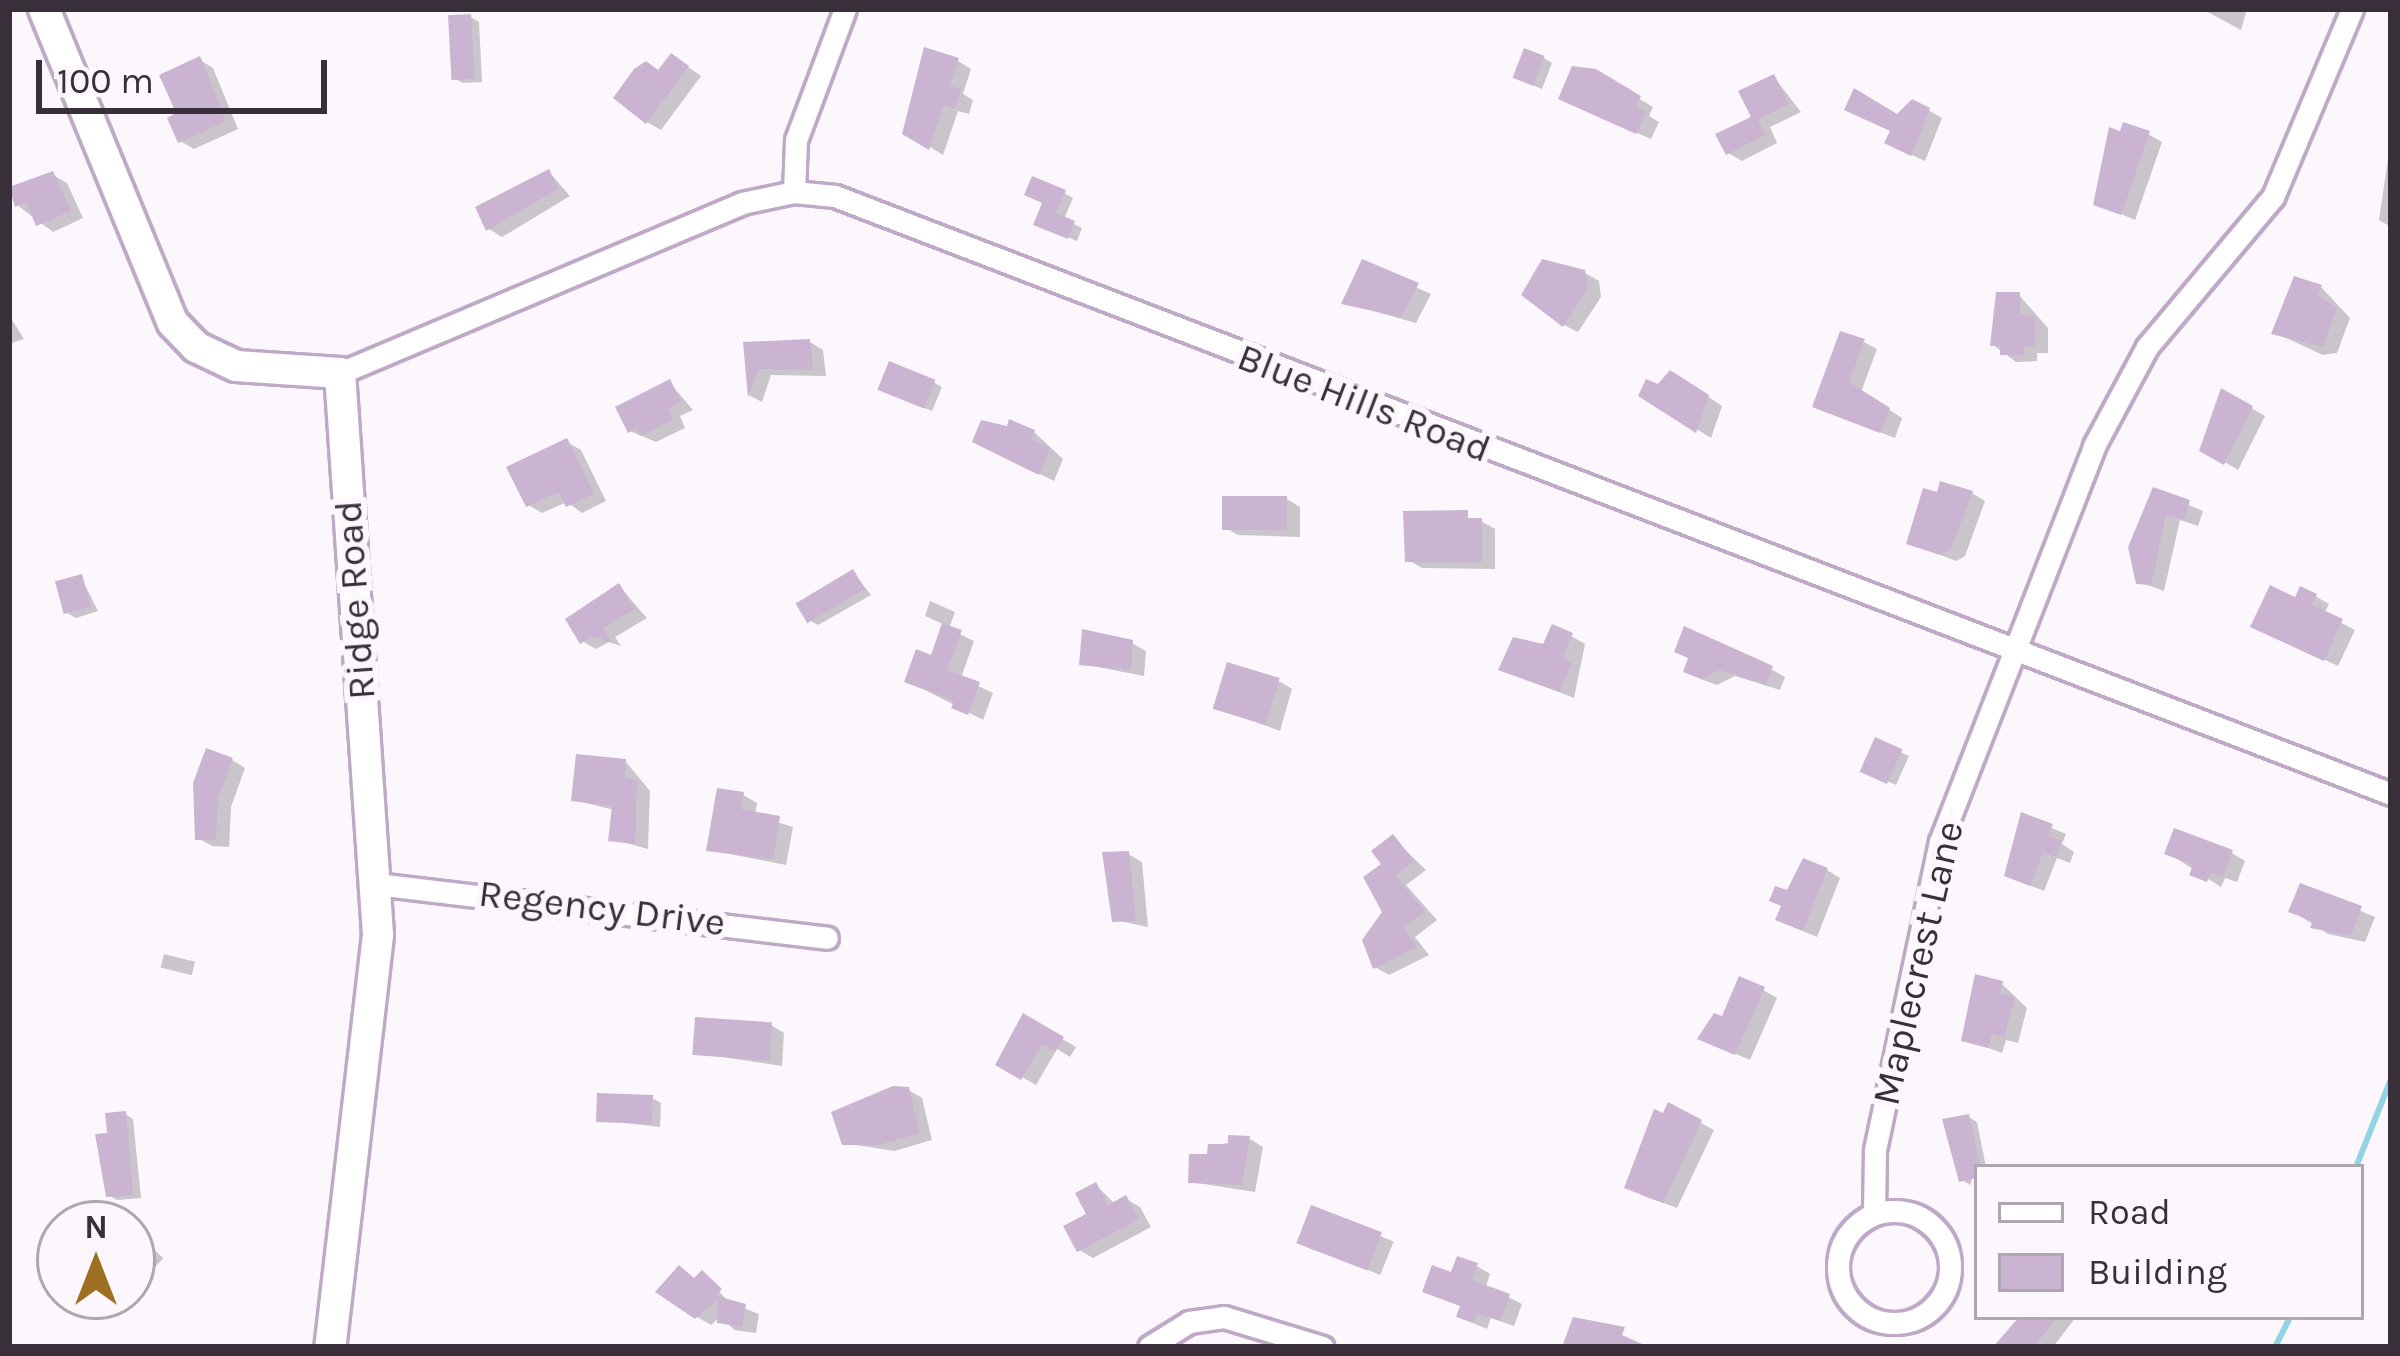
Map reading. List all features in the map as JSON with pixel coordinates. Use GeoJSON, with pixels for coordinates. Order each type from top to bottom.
{"type":"FeatureCollection","features":[{"type":"Feature","properties":{"kind":"street"},"geometry":{"type":"LineString","coordinates":[[44,9],[173,323],[196,347],[236,366],[340,373]]}},
{"type":"Feature","properties":{"kind":"street"},"geometry":{"type":"LineString","coordinates":[[794,192],[796,140],[845,9]]}},
{"type":"Feature","properties":{"kind":"street","name":"Maplecrest Lane"},"geometry":{"type":"LineString","coordinates":[[1874,1214],[1875,1150],[1940,842],[2116,395],[2146,346],[2272,197],[2353,9]]}},
{"type":"Feature","properties":{"kind":"street","name":"Blue Hills Road"},"geometry":{"type":"LineString","coordinates":[[340,373],[699,220],[794,192],[861,204],[2391,794]]}},
{"type":"Feature","properties":{"kind":"street","name":"Ridge Road"},"geometry":{"type":"LineString","coordinates":[[330,1347],[369,1062],[376,884],[340,373]]}},
{"type":"Feature","properties":{"kind":"street","name":"Regency Drive"},"geometry":{"type":"LineString","coordinates":[[376,884],[827,938]]}},
{"type":"Feature","properties":{"kind":"street"},"geometry":{"type":"LineString","coordinates":[[1911,1213],[1941,1235],[1949,1252],[1947,1289],[1922,1317],[1886,1324],[1868,1318],[1842,1292],[1838,1255],[1874,1214],[1911,1213]]}},
{"type":"Feature","properties":{"kind":"street"},"geometry":{"type":"LineString","coordinates":[[1149,1347],[1189,1322],[1224,1317],[1323,1347]]}},
{"type":"Feature","properties":{"kind":"building"},"geometry":{"type":"Polygon","coordinates":[[[471,14],[474,79],[451,80],[448,15],[471,14]]]}},
{"type":"Feature","properties":{"kind":"building"},"geometry":{"type":"Polygon","coordinates":[[[924,47],[959,58],[950,86],[961,89],[955,109],[944,105],[929,150],[902,134],[924,47]]]}},
{"type":"Feature","properties":{"kind":"building"},"geometry":{"type":"Polygon","coordinates":[[[1524,48],[1545,56],[1533,86],[1513,78],[1524,48]]]}},
{"type":"Feature","properties":{"kind":"building"},"geometry":{"type":"Polygon","coordinates":[[[671,53],[689,66],[646,124],[613,98],[634,69],[646,61],[658,70],[671,53]]]}},
{"type":"Feature","properties":{"kind":"building"},"geometry":{"type":"Polygon","coordinates":[[[200,56],[226,121],[178,143],[167,118],[176,113],[159,75],[200,56]]]}},
{"type":"Feature","properties":{"kind":"building"},"geometry":{"type":"Polygon","coordinates":[[[1572,66],[1596,69],[1641,96],[1636,107],[1647,111],[1636,134],[1558,99],[1572,66]]]}},
{"type":"Feature","properties":{"kind":"building"},"geometry":{"type":"Polygon","coordinates":[[[1774,74],[1789,104],[1758,120],[1765,135],[1726,155],[1715,134],[1751,117],[1738,91],[1774,74]]]}},
{"type":"Feature","properties":{"kind":"building"},"geometry":{"type":"Polygon","coordinates":[[[1854,88],[1897,114],[1912,99],[1930,108],[1911,156],[1884,143],[1890,131],[1844,110],[1854,88]]]}},
{"type":"Feature","properties":{"kind":"building"},"geometry":{"type":"Polygon","coordinates":[[[2123,122],[2150,131],[2121,215],[2093,205],[2109,127],[2120,131],[2123,122]]]}},
{"type":"Feature","properties":{"kind":"building"},"geometry":{"type":"Polygon","coordinates":[[[549,169],[558,189],[486,231],[475,207],[549,169]]]}},
{"type":"Feature","properties":{"kind":"building"},"geometry":{"type":"Polygon","coordinates":[[[53,171],[71,211],[36,226],[26,202],[15,207],[9,187],[53,171]]]}},
{"type":"Feature","properties":{"kind":"building"},"geometry":{"type":"Polygon","coordinates":[[[1032,176],[1066,190],[1056,213],[1075,221],[1068,239],[1033,225],[1042,203],[1024,195],[1032,176]]]}},
{"type":"Feature","properties":{"kind":"building"},"geometry":{"type":"Polygon","coordinates":[[[1362,259],[1419,283],[1401,317],[1341,304],[1362,259]]]}},
{"type":"Feature","properties":{"kind":"building"},"geometry":{"type":"Polygon","coordinates":[[[1542,259],[1585,270],[1588,288],[1563,327],[1521,295],[1542,259]]]}},
{"type":"Feature","properties":{"kind":"building"},"geometry":{"type":"Polygon","coordinates":[[[2294,276],[2322,285],[2318,295],[2337,308],[2323,347],[2271,334],[2294,276]]]}},
{"type":"Feature","properties":{"kind":"building"},"geometry":{"type":"Polygon","coordinates":[[[1996,292],[2020,292],[2020,314],[2035,317],[2035,346],[2024,346],[2024,355],[2000,355],[2000,346],[1990,346],[1996,292]]]}},
{"type":"Feature","properties":{"kind":"building"},"geometry":{"type":"Polygon","coordinates":[[[1840,331],[1865,339],[1849,382],[1890,408],[1880,433],[1812,407],[1840,331]]]}},
{"type":"Feature","properties":{"kind":"building"},"geometry":{"type":"Polygon","coordinates":[[[810,339],[813,370],[758,369],[748,398],[743,342],[810,339]]]}},
{"type":"Feature","properties":{"kind":"building"},"geometry":{"type":"Polygon","coordinates":[[[889,361],[935,380],[924,408],[877,390],[889,361]]]}},
{"type":"Feature","properties":{"kind":"building"},"geometry":{"type":"Polygon","coordinates":[[[1670,370],[1709,395],[1696,433],[1638,396],[1646,379],[1658,384],[1670,370]]]}},
{"type":"Feature","properties":{"kind":"building"},"geometry":{"type":"Polygon","coordinates":[[[670,379],[681,402],[668,409],[673,420],[640,436],[636,429],[628,433],[615,407],[670,379]]]}},
{"type":"Feature","properties":{"kind":"building"},"geometry":{"type":"Polygon","coordinates":[[[2221,388],[2253,406],[2224,465],[2199,451],[2221,388]]]}},
{"type":"Feature","properties":{"kind":"building"},"geometry":{"type":"Polygon","coordinates":[[[1009,419],[1035,430],[1031,440],[1050,448],[1039,475],[972,442],[981,420],[1007,426],[1009,419]]]}},
{"type":"Feature","properties":{"kind":"building"},"geometry":{"type":"Polygon","coordinates":[[[567,438],[594,494],[566,507],[559,492],[526,507],[506,467],[567,438]]]}},
{"type":"Feature","properties":{"kind":"building"},"geometry":{"type":"Polygon","coordinates":[[[1940,481],[1973,491],[1951,549],[1940,555],[1906,544],[1923,488],[1937,492],[1940,481]]]}},
{"type":"Feature","properties":{"kind":"building"},"geometry":{"type":"Polygon","coordinates":[[[2153,487],[2190,500],[2184,520],[2166,515],[2151,585],[2136,584],[2128,547],[2153,487]]]}},
{"type":"Feature","properties":{"kind":"building"},"geometry":{"type":"Polygon","coordinates":[[[1222,496],[1287,496],[1287,530],[1222,530],[1222,496]]]}},
{"type":"Feature","properties":{"kind":"building"},"geometry":{"type":"Polygon","coordinates":[[[1468,510],[1468,518],[1482,518],[1482,562],[1405,562],[1403,511],[1468,510]]]}},
{"type":"Feature","properties":{"kind":"building"},"geometry":{"type":"Polygon","coordinates":[[[853,569],[865,589],[807,623],[796,604],[853,569]]]}},
{"type":"Feature","properties":{"kind":"building"},"geometry":{"type":"Polygon","coordinates":[[[82,574],[91,607],[64,614],[55,581],[82,574]]]}},
{"type":"Feature","properties":{"kind":"building"},"geometry":{"type":"Polygon","coordinates":[[[619,583],[635,609],[603,628],[612,643],[593,636],[580,644],[565,619],[619,583]]]}},
{"type":"Feature","properties":{"kind":"building"},"geometry":{"type":"Polygon","coordinates":[[[2270,585],[2295,597],[2300,586],[2317,594],[2312,605],[2343,619],[2324,661],[2250,627],[2270,585]]]}},
{"type":"Feature","properties":{"kind":"building"},"geometry":{"type":"Polygon","coordinates":[[[942,623],[962,630],[947,670],[980,682],[968,715],[951,708],[954,701],[904,682],[916,649],[931,655],[942,623]]]}},
{"type":"Feature","properties":{"kind":"building"},"geometry":{"type":"Polygon","coordinates":[[[1552,624],[1573,633],[1562,658],[1572,663],[1559,692],[1498,670],[1513,637],[1543,644],[1552,624]]]}},
{"type":"Feature","properties":{"kind":"building"},"geometry":{"type":"Polygon","coordinates":[[[1684,626],[1773,666],[1766,684],[1719,670],[1701,679],[1683,672],[1688,658],[1674,652],[1684,626]]]}},
{"type":"Feature","properties":{"kind":"building"},"geometry":{"type":"Polygon","coordinates":[[[1082,629],[1133,640],[1131,670],[1079,665],[1082,629]]]}},
{"type":"Feature","properties":{"kind":"building"},"geometry":{"type":"Polygon","coordinates":[[[1227,662],[1280,678],[1265,725],[1213,709],[1227,662]]]}},
{"type":"Feature","properties":{"kind":"building"},"geometry":{"type":"Polygon","coordinates":[[[1875,737],[1902,749],[1887,784],[1860,772],[1875,737]]]}},
{"type":"Feature","properties":{"kind":"building"},"geometry":{"type":"Polygon","coordinates":[[[206,748],[233,758],[218,798],[216,840],[195,840],[193,783],[206,748]]]}},
{"type":"Feature","properties":{"kind":"building"},"geometry":{"type":"Polygon","coordinates":[[[576,754],[626,759],[625,778],[637,780],[635,844],[608,841],[612,806],[571,801],[576,754]]]}},
{"type":"Feature","properties":{"kind":"building"},"geometry":{"type":"Polygon","coordinates":[[[717,788],[744,792],[741,809],[780,816],[773,859],[706,851],[717,788]]]}},
{"type":"Feature","properties":{"kind":"building"},"geometry":{"type":"Polygon","coordinates":[[[2021,812],[2053,824],[2048,836],[2062,841],[2056,857],[2043,852],[2030,886],[2004,876],[2021,812]]]}},
{"type":"Feature","properties":{"kind":"building"},"geometry":{"type":"Polygon","coordinates":[[[2174,828],[2233,850],[2223,877],[2211,872],[2207,882],[2189,875],[2193,865],[2164,854],[2174,828]]]}},
{"type":"Feature","properties":{"kind":"building"},"geometry":{"type":"Polygon","coordinates":[[[1393,834],[1414,861],[1395,876],[1425,911],[1403,928],[1417,947],[1373,969],[1362,940],[1382,912],[1363,877],[1381,864],[1371,851],[1393,834]]]}},
{"type":"Feature","properties":{"kind":"building"},"geometry":{"type":"Polygon","coordinates":[[[1129,851],[1136,921],[1112,922],[1102,852],[1129,851]]]}},
{"type":"Feature","properties":{"kind":"building"},"geometry":{"type":"Polygon","coordinates":[[[1803,858],[1828,868],[1803,931],[1775,920],[1781,906],[1769,901],[1775,886],[1787,890],[1803,858]]]}},
{"type":"Feature","properties":{"kind":"building"},"geometry":{"type":"Polygon","coordinates":[[[2300,883],[2362,906],[2351,936],[2310,928],[2313,921],[2288,912],[2300,883]]]}},
{"type":"Feature","properties":{"kind":"building"},"geometry":{"type":"Polygon","coordinates":[[[1975,974],[2003,981],[2000,993],[2015,997],[2004,1037],[1992,1034],[1988,1048],[1961,1041],[1975,974]]]}},
{"type":"Feature","properties":{"kind":"building"},"geometry":{"type":"Polygon","coordinates":[[[1739,976],[1765,987],[1735,1055],[1697,1039],[1714,1013],[1722,1016],[1739,976]]]}},
{"type":"Feature","properties":{"kind":"building"},"geometry":{"type":"Polygon","coordinates":[[[1023,1013],[1064,1037],[1055,1052],[1042,1044],[1021,1080],[995,1065],[1023,1013]]]}},
{"type":"Feature","properties":{"kind":"building"},"geometry":{"type":"Polygon","coordinates":[[[695,1017],[772,1022],[769,1060],[692,1055],[695,1017]]]}},
{"type":"Feature","properties":{"kind":"building"},"geometry":{"type":"Polygon","coordinates":[[[893,1086],[909,1087],[919,1133],[879,1145],[842,1145],[831,1112],[893,1086]]]}},
{"type":"Feature","properties":{"kind":"building"},"geometry":{"type":"Polygon","coordinates":[[[597,1093],[653,1095],[652,1124],[596,1122],[597,1093]]]}},
{"type":"Feature","properties":{"kind":"building"},"geometry":{"type":"Polygon","coordinates":[[[1668,1102],[1702,1120],[1663,1203],[1624,1188],[1654,1109],[1663,1113],[1668,1102]]]}},
{"type":"Feature","properties":{"kind":"building"},"geometry":{"type":"Polygon","coordinates":[[[126,1111],[133,1195],[106,1197],[95,1134],[107,1133],[105,1113],[126,1111]]]}},
{"type":"Feature","properties":{"kind":"building"},"geometry":{"type":"Polygon","coordinates":[[[1969,1114],[1979,1164],[1974,1164],[1974,1179],[1959,1182],[1942,1119],[1969,1114]]]}},
{"type":"Feature","properties":{"kind":"building"},"geometry":{"type":"Polygon","coordinates":[[[1228,1135],[1250,1136],[1242,1185],[1188,1183],[1189,1154],[1207,1154],[1208,1144],[1228,1144],[1228,1135]]]}},
{"type":"Feature","properties":{"kind":"building"},"geometry":{"type":"Polygon","coordinates":[[[1096,1182],[1108,1205],[1126,1195],[1139,1219],[1077,1252],[1063,1226],[1086,1214],[1075,1193],[1096,1182]]]}},
{"type":"Feature","properties":{"kind":"building"},"geometry":{"type":"Polygon","coordinates":[[[1311,1205],[1382,1232],[1367,1271],[1296,1243],[1311,1205]]]}},
{"type":"Feature","properties":{"kind":"building"},"geometry":{"type":"Polygon","coordinates":[[[1457,1256],[1478,1263],[1472,1280],[1510,1294],[1500,1321],[1477,1313],[1473,1323],[1456,1317],[1460,1306],[1422,1292],[1432,1265],[1451,1272],[1457,1256]]]}},
{"type":"Feature","properties":{"kind":"building"},"geometry":{"type":"Polygon","coordinates":[[[679,1265],[694,1278],[702,1270],[722,1289],[716,1296],[746,1304],[742,1327],[717,1323],[718,1299],[695,1319],[655,1292],[679,1265]]]}},
{"type":"Feature","properties":{"kind":"building"},"geometry":{"type":"Polygon","coordinates":[[[1573,1317],[1625,1327],[1622,1335],[1649,1347],[1562,1347],[1573,1317]]]}},
{"type":"Feature","properties":{"kind":"building"},"geometry":{"type":"Polygon","coordinates":[[[2016,1320],[2055,1320],[2034,1347],[1993,1347],[2016,1320]]]}},
{"type":"Feature","properties":{"kind":"waterway"},"geometry":{"type":"LineString","coordinates":[[2357,1164],[2391,1079]]}},
{"type":"Feature","properties":{"kind":"waterway"},"geometry":{"type":"LineString","coordinates":[[2275,1347],[2288,1320]]}}]}
